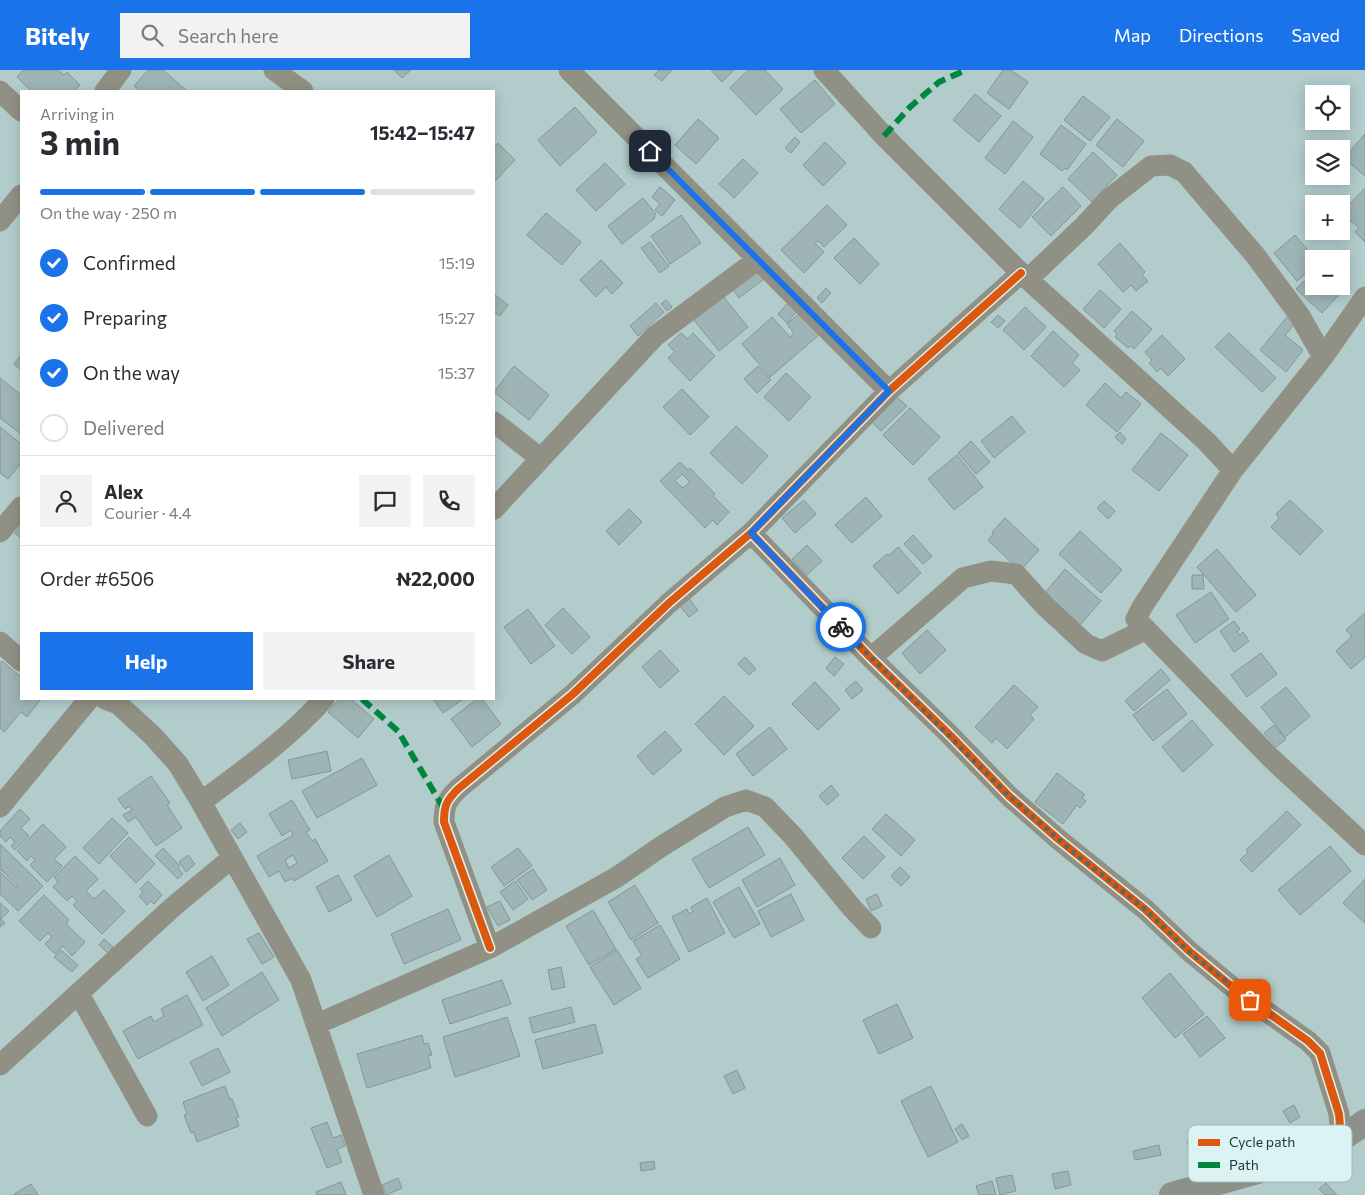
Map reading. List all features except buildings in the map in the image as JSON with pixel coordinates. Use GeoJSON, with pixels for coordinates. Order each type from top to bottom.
{"type":"FeatureCollection","features":[{"type":"Feature","properties":{"kind":"main road"},"geometry":{"type":"LineString","coordinates":[[1352,1131],[1365,1122]]}},
{"type":"Feature","properties":{"kind":"main road"},"geometry":{"type":"LineString","coordinates":[[1172,1195],[1219,1182]]}},
{"type":"Feature","properties":{"kind":"street"},"geometry":{"type":"LineString","coordinates":[[106,90],[122,70]]}},
{"type":"Feature","properties":{"kind":"street"},"geometry":{"type":"LineString","coordinates":[[274,70],[302,90]]}},
{"type":"Feature","properties":{"kind":"street"},"geometry":{"type":"LineString","coordinates":[[569,70],[889,391]]}},
{"type":"Feature","properties":{"kind":"street"},"geometry":{"type":"LineString","coordinates":[[824,70],[884,136],[1024,276],[1206,441],[1233,470]]}},
{"type":"Feature","properties":{"kind":"street"},"geometry":{"type":"LineString","coordinates":[[0,91],[20,110]]}},
{"type":"Feature","properties":{"kind":"street"},"geometry":{"type":"LineString","coordinates":[[490,948],[444,822],[444,809],[448,799],[573,694],[669,603],[751,533],[889,391],[1084,226],[1109,199],[1151,166],[1170,165],[1184,172],[1255,255],[1300,316],[1323,356]]}},
{"type":"Feature","properties":{"kind":"street"},"geometry":{"type":"LineString","coordinates":[[0,221],[20,196]]}},
{"type":"Feature","properties":{"kind":"street"},"geometry":{"type":"LineString","coordinates":[[495,508],[655,336],[757,260]]}},
{"type":"Feature","properties":{"kind":"street"},"geometry":{"type":"LineString","coordinates":[[1365,296],[1323,356],[1233,470],[1136,619],[1271,758],[1365,845]]}},
{"type":"Feature","properties":{"kind":"street"},"geometry":{"type":"LineString","coordinates":[[495,423],[540,458]]}},
{"type":"Feature","properties":{"kind":"street"},"geometry":{"type":"LineString","coordinates":[[0,532],[20,508]]}},
{"type":"Feature","properties":{"kind":"street"},"geometry":{"type":"LineString","coordinates":[[751,533],[871,658],[1009,796],[1051,833],[1146,910],[1188,951],[1236,990],[1308,1041],[1320,1053],[1339,1114],[1340,1125]]}},
{"type":"Feature","properties":{"kind":"street"},"geometry":{"type":"LineString","coordinates":[[871,658],[963,578],[991,571],[1016,574],[1045,606],[1086,644],[1102,651],[1146,629]]}},
{"type":"Feature","properties":{"kind":"street"},"geometry":{"type":"LineString","coordinates":[[0,642],[20,660]]}},
{"type":"Feature","properties":{"kind":"street"},"geometry":{"type":"LineString","coordinates":[[0,807],[88,700]]}},
{"type":"Feature","properties":{"kind":"street"},"geometry":{"type":"LineString","coordinates":[[108,700],[118,704],[152,735],[178,764],[202,802],[301,980],[374,1195]]}},
{"type":"Feature","properties":{"kind":"street"},"geometry":{"type":"LineString","coordinates":[[202,802],[265,755],[323,700]]}},
{"type":"Feature","properties":{"kind":"street"},"geometry":{"type":"LineString","coordinates":[[316,1024],[490,948],[618,877],[725,807],[746,800],[765,807],[793,836],[852,908],[871,928]]}},
{"type":"Feature","properties":{"kind":"street"},"geometry":{"type":"LineString","coordinates":[[0,1065],[174,906],[232,858]]}},
{"type":"Feature","properties":{"kind":"street"},"geometry":{"type":"LineString","coordinates":[[79,994],[147,1116]]}},
{"type":"Feature","properties":{"kind":"marked path"},"geometry":{"type":"LineString","coordinates":[[884,136],[910,107],[939,82],[966,70]]}},
{"type":"Feature","properties":{"kind":"marked path"},"geometry":{"type":"LineString","coordinates":[[363,700],[398,731],[444,809]]}},
{"type":"Feature","properties":{"kind":"cycle path"},"geometry":{"type":"LineString","coordinates":[[490,948],[444,822],[446,804],[451,797],[458,789],[573,694],[669,603],[751,533],[889,391],[1021,273]]}},
{"type":"Feature","properties":{"kind":"cycle path"},"geometry":{"type":"LineString","coordinates":[[751,533],[871,658],[1009,796],[1058,839],[1146,910],[1189,951],[1236,990],[1308,1041],[1320,1053],[1339,1114],[1340,1125]]}},
{"type":"Feature","properties":{"kind":"way so far"},"geometry":{"type":"LineString","coordinates":[[841,627],[1009,796],[1072,851],[1146,910],[1188,951],[1250,1000]]}},
{"type":"Feature","properties":{"kind":"route"},"geometry":{"type":"LineString","coordinates":[[650,151],[889,391],[751,533],[841,627]]}}]}
